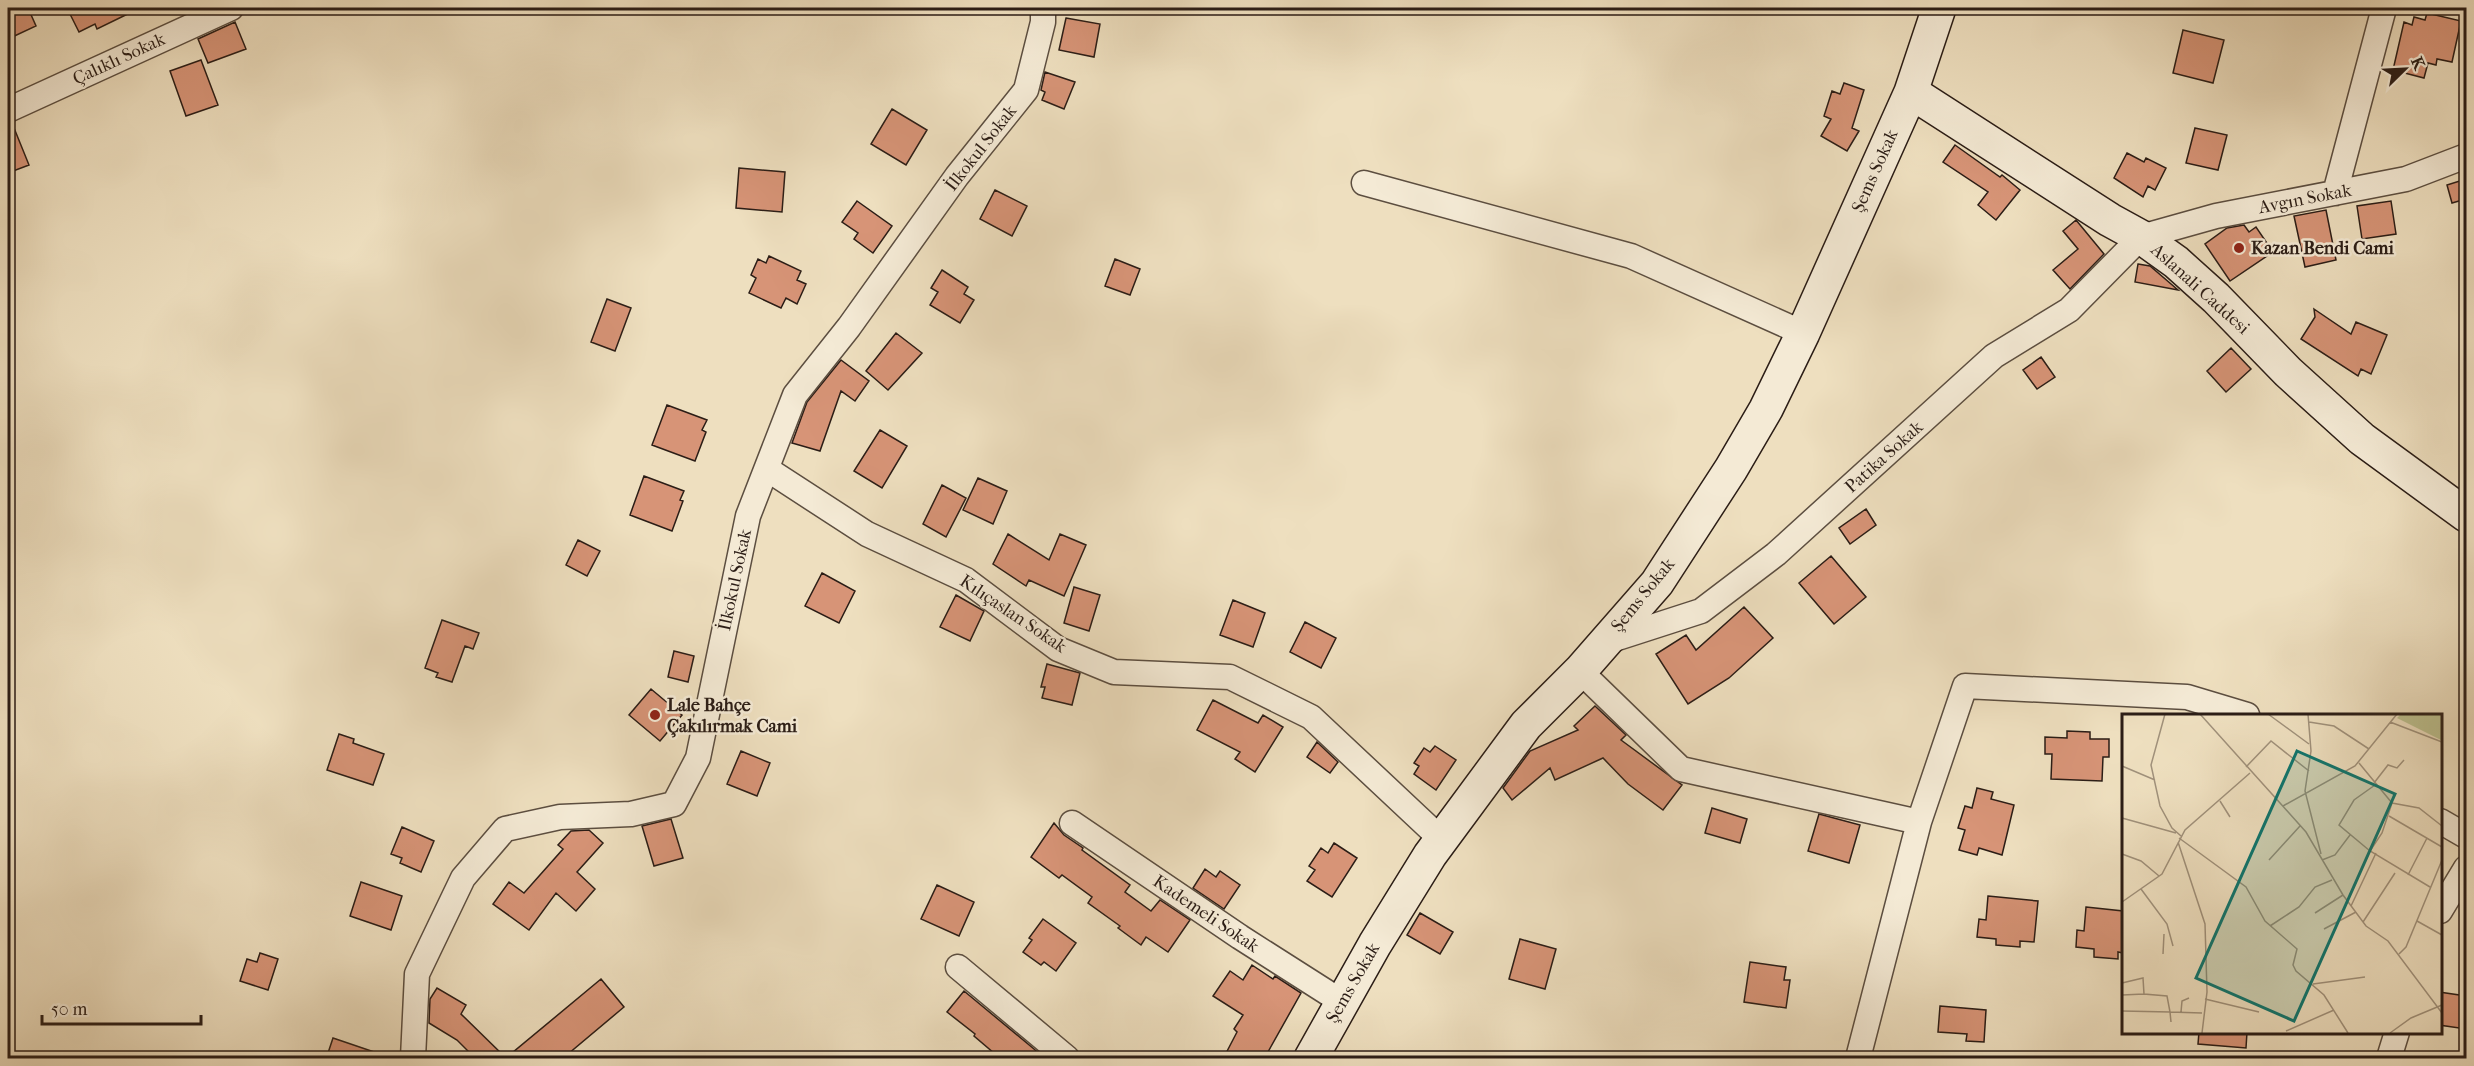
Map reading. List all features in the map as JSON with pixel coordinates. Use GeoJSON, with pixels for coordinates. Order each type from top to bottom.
{"type":"FeatureCollection","features":[{"type":"Feature","properties":{"kind":"street","name":"Çalıklı Sokak"},"geometry":{"type":"LineString","coordinates":[[8,110],[231,8]]}},
{"type":"Feature","properties":{"kind":"street","name":"İlkokul Sokak"},"geometry":{"type":"LineString","coordinates":[[413,1059],[417,974],[462,878],[505,829],[560,817],[631,814],[674,804],[698,758],[748,516],[795,395],[849,327],[957,176],[1026,90],[1043,22],[1043,8]]}},
{"type":"Feature","properties":{"kind":"street","name":"Şems Sokak"},"geometry":{"type":"LineString","coordinates":[[1311,1059],[1375,944],[1442,839],[1526,725],[1580,671],[1657,583],[1731,469],[1766,409],[1803,333],[1911,92],[1939,8]]}},
{"type":"Feature","properties":{"kind":"street"},"geometry":{"type":"LineString","coordinates":[[2335,193],[2384,8]]}},
{"type":"Feature","properties":{"kind":"street","name":"Aslanali Caddesi"},"geometry":{"type":"LineString","coordinates":[[1911,92],[2110,220],[2141,237],[2176,262],[2216,298],[2288,372],[2362,439],[2466,516]]}},
{"type":"Feature","properties":{"kind":"street","name":"Avgın Sokak"},"geometry":{"type":"LineString","coordinates":[[2141,237],[2216,216],[2406,179],[2466,156]]}},
{"type":"Feature","properties":{"kind":"street"},"geometry":{"type":"LineString","coordinates":[[1364,183],[1631,256],[1803,333]]}},
{"type":"Feature","properties":{"kind":"street","name":"Patika Sokak"},"geometry":{"type":"LineString","coordinates":[[1605,642],[1701,611],[1776,555],[1995,356],[2069,310],[2141,237]]}},
{"type":"Feature","properties":{"kind":"street","name":"Kılıçaslan Sokak"},"geometry":{"type":"LineString","coordinates":[[767,469],[867,534],[966,580],[1058,649],[1114,672],[1230,676],[1311,717],[1442,839]]}},
{"type":"Feature","properties":{"kind":"street"},"geometry":{"type":"LineString","coordinates":[[1580,671],[1681,769],[1919,822]]}},
{"type":"Feature","properties":{"kind":"street"},"geometry":{"type":"LineString","coordinates":[[1858,1059],[1919,822],[1965,686],[2187,698],[2243,714]]}},
{"type":"Feature","properties":{"kind":"street"},"geometry":{"type":"LineString","coordinates":[[2441,822],[2466,836]]}},
{"type":"Feature","properties":{"kind":"street","name":"Kademeli Sokak"},"geometry":{"type":"LineString","coordinates":[[1072,823],[1240,937],[1342,1002]]}},
{"type":"Feature","properties":{"kind":"street"},"geometry":{"type":"LineString","coordinates":[[2441,908],[2466,868]]}},
{"type":"Feature","properties":{"kind":"street"},"geometry":{"type":"LineString","coordinates":[[958,967],[1067,1059]]}},
{"type":"Feature","properties":{"kind":"street"},"geometry":{"type":"LineString","coordinates":[[2389,1059],[2397,1033]]}},
{"type":"Feature","properties":{"kind":"building"},"geometry":{"type":"Polygon","coordinates":[[[8,8],[28,8],[36,26],[8,39],[8,8]]]}},
{"type":"Feature","properties":{"kind":"building"},"geometry":{"type":"Polygon","coordinates":[[[67,8],[140,8],[97,29],[95,24],[79,32],[67,8]]]}},
{"type":"Feature","properties":{"kind":"building"},"geometry":{"type":"Polygon","coordinates":[[[2427,13],[2461,21],[2452,62],[2437,59],[2436,65],[2428,63],[2424,78],[2393,70],[2404,22],[2412,25],[2414,17],[2425,20],[2427,13]]]}},
{"type":"Feature","properties":{"kind":"building"},"geometry":{"type":"Polygon","coordinates":[[[1066,18],[1100,24],[1094,57],[1059,50],[1066,18]]]}},
{"type":"Feature","properties":{"kind":"building"},"geometry":{"type":"Polygon","coordinates":[[[235,22],[246,49],[208,63],[198,39],[235,22]]]}},
{"type":"Feature","properties":{"kind":"building"},"geometry":{"type":"Polygon","coordinates":[[[2183,30],[2224,40],[2213,83],[2173,73],[2183,30]]]}},
{"type":"Feature","properties":{"kind":"building"},"geometry":{"type":"Polygon","coordinates":[[[201,60],[218,105],[186,116],[170,71],[201,60]]]}},
{"type":"Feature","properties":{"kind":"building"},"geometry":{"type":"Polygon","coordinates":[[[1045,72],[1075,82],[1064,109],[1042,100],[1045,92],[1041,90],[1045,72]]]}},
{"type":"Feature","properties":{"kind":"building"},"geometry":{"type":"Polygon","coordinates":[[[1844,83],[1864,90],[1852,128],[1859,131],[1847,151],[1821,136],[1831,119],[1824,116],[1832,91],[1840,94],[1844,83]]]}},
{"type":"Feature","properties":{"kind":"building"},"geometry":{"type":"Polygon","coordinates":[[[892,109],[927,130],[906,165],[871,144],[892,109]]]}},
{"type":"Feature","properties":{"kind":"building"},"geometry":{"type":"Polygon","coordinates":[[[12,123],[29,165],[8,173],[8,124],[12,123]]]}},
{"type":"Feature","properties":{"kind":"building"},"geometry":{"type":"Polygon","coordinates":[[[2195,128],[2227,135],[2218,170],[2186,163],[2195,128]]]}},
{"type":"Feature","properties":{"kind":"building"},"geometry":{"type":"Polygon","coordinates":[[[1955,145],[2000,177],[2002,175],[2020,190],[1996,220],[1978,205],[1988,192],[1943,162],[1955,145]]]}},
{"type":"Feature","properties":{"kind":"building"},"geometry":{"type":"Polygon","coordinates":[[[2127,153],[2144,162],[2146,158],[2166,168],[2155,190],[2148,186],[2143,197],[2114,178],[2127,153]]]}},
{"type":"Feature","properties":{"kind":"building"},"geometry":{"type":"Polygon","coordinates":[[[739,168],[785,172],[782,212],[736,208],[739,168]]]}},
{"type":"Feature","properties":{"kind":"building"},"geometry":{"type":"Polygon","coordinates":[[[2466,179],[2466,199],[2452,203],[2447,185],[2466,179]]]}},
{"type":"Feature","properties":{"kind":"building"},"geometry":{"type":"Polygon","coordinates":[[[995,190],[1027,206],[1012,236],[980,219],[995,190]]]}},
{"type":"Feature","properties":{"kind":"building"},"geometry":{"type":"Polygon","coordinates":[[[857,201],[892,226],[873,253],[854,239],[858,233],[842,222],[857,201]]]}},
{"type":"Feature","properties":{"kind":"building"},"geometry":{"type":"Polygon","coordinates":[[[2391,201],[2396,234],[2362,239],[2357,206],[2391,201]]]}},
{"type":"Feature","properties":{"kind":"building"},"geometry":{"type":"Polygon","coordinates":[[[2326,210],[2336,260],[2305,267],[2294,216],[2326,210]]]}},
{"type":"Feature","properties":{"kind":"building"},"geometry":{"type":"Polygon","coordinates":[[[2076,220],[2104,254],[2070,289],[2053,270],[2078,249],[2063,231],[2076,220]]]}},
{"type":"Feature","properties":{"kind":"building","name":"Kazan Bendi Cami"},"geometry":{"type":"Polygon","coordinates":[[[2244,225],[2249,232],[2256,227],[2273,252],[2230,281],[2205,244],[2227,228],[2244,225]]]}},
{"type":"Feature","properties":{"kind":"building"},"geometry":{"type":"Polygon","coordinates":[[[769,256],[801,271],[797,280],[806,284],[797,304],[786,298],[781,308],[749,293],[756,278],[751,275],[758,259],[766,263],[769,256]]]}},
{"type":"Feature","properties":{"kind":"building"},"geometry":{"type":"Polygon","coordinates":[[[1115,259],[1140,269],[1130,295],[1105,286],[1115,259]]]}},
{"type":"Feature","properties":{"kind":"building"},"geometry":{"type":"Polygon","coordinates":[[[2138,264],[2150,266],[2178,290],[2135,282],[2138,264]]]}},
{"type":"Feature","properties":{"kind":"building"},"geometry":{"type":"Polygon","coordinates":[[[942,270],[968,287],[964,294],[974,300],[960,323],[930,305],[938,292],[931,288],[942,270]]]}},
{"type":"Feature","properties":{"kind":"building"},"geometry":{"type":"Polygon","coordinates":[[[607,299],[631,308],[615,351],[591,342],[607,299]]]}},
{"type":"Feature","properties":{"kind":"building"},"geometry":{"type":"Polygon","coordinates":[[[2314,309],[2351,334],[2356,322],[2387,335],[2371,374],[2361,369],[2358,376],[2301,339],[2315,317],[2314,309]]]}},
{"type":"Feature","properties":{"kind":"building"},"geometry":{"type":"Polygon","coordinates":[[[896,333],[922,353],[888,390],[866,371],[896,333]]]}},
{"type":"Feature","properties":{"kind":"building"},"geometry":{"type":"Polygon","coordinates":[[[2231,348],[2251,369],[2226,392],[2207,371],[2231,348]]]}},
{"type":"Feature","properties":{"kind":"building"},"geometry":{"type":"Polygon","coordinates":[[[2041,357],[2055,377],[2037,389],[2023,370],[2041,357]]]}},
{"type":"Feature","properties":{"kind":"building"},"geometry":{"type":"Polygon","coordinates":[[[841,360],[869,381],[855,401],[841,391],[820,451],[792,443],[807,402],[841,360]]]}},
{"type":"Feature","properties":{"kind":"building"},"geometry":{"type":"Polygon","coordinates":[[[667,405],[707,420],[702,430],[706,432],[695,461],[652,445],[667,405]]]}},
{"type":"Feature","properties":{"kind":"building"},"geometry":{"type":"Polygon","coordinates":[[[880,430],[907,446],[882,488],[854,471],[880,430]]]}},
{"type":"Feature","properties":{"kind":"building"},"geometry":{"type":"Polygon","coordinates":[[[644,476],[684,491],[680,500],[683,501],[672,531],[630,515],[644,476]]]}},
{"type":"Feature","properties":{"kind":"building"},"geometry":{"type":"Polygon","coordinates":[[[978,478],[1007,491],[993,524],[963,510],[978,478]]]}},
{"type":"Feature","properties":{"kind":"building"},"geometry":{"type":"Polygon","coordinates":[[[942,485],[966,498],[946,537],[923,524],[942,485]]]}},
{"type":"Feature","properties":{"kind":"building"},"geometry":{"type":"Polygon","coordinates":[[[1866,509],[1876,525],[1850,544],[1839,528],[1866,509]]]}},
{"type":"Feature","properties":{"kind":"building"},"geometry":{"type":"Polygon","coordinates":[[[1008,534],[1049,560],[1060,534],[1086,545],[1064,596],[1029,580],[1026,586],[993,564],[1008,534]]]}},
{"type":"Feature","properties":{"kind":"building"},"geometry":{"type":"Polygon","coordinates":[[[578,540],[600,551],[587,576],[566,565],[578,540]]]}},
{"type":"Feature","properties":{"kind":"building"},"geometry":{"type":"Polygon","coordinates":[[[1831,556],[1866,597],[1834,624],[1799,583],[1831,556]]]}},
{"type":"Feature","properties":{"kind":"building"},"geometry":{"type":"Polygon","coordinates":[[[822,573],[855,591],[839,623],[805,606],[822,573]]]}},
{"type":"Feature","properties":{"kind":"building"},"geometry":{"type":"Polygon","coordinates":[[[1074,587],[1100,595],[1089,631],[1064,623],[1074,587]]]}},
{"type":"Feature","properties":{"kind":"building"},"geometry":{"type":"Polygon","coordinates":[[[956,595],[984,611],[970,641],[940,627],[956,595]]]}},
{"type":"Feature","properties":{"kind":"building"},"geometry":{"type":"Polygon","coordinates":[[[1233,600],[1265,613],[1253,647],[1220,635],[1233,600]]]}},
{"type":"Feature","properties":{"kind":"building"},"geometry":{"type":"Polygon","coordinates":[[[1744,607],[1773,638],[1729,678],[1688,704],[1656,654],[1686,635],[1696,650],[1744,607]]]}},
{"type":"Feature","properties":{"kind":"building"},"geometry":{"type":"Polygon","coordinates":[[[442,620],[479,633],[473,649],[465,646],[452,682],[436,677],[438,673],[425,668],[442,620]]]}},
{"type":"Feature","properties":{"kind":"building"},"geometry":{"type":"Polygon","coordinates":[[[1305,622],[1336,638],[1321,668],[1290,652],[1305,622]]]}},
{"type":"Feature","properties":{"kind":"building"},"geometry":{"type":"Polygon","coordinates":[[[674,651],[694,656],[688,682],[668,677],[674,651]]]}},
{"type":"Feature","properties":{"kind":"building"},"geometry":{"type":"Polygon","coordinates":[[[1047,664],[1080,673],[1072,705],[1042,698],[1045,687],[1041,687],[1047,664]]]}},
{"type":"Feature","properties":{"kind":"building","name":"Lale Bahçe Çakılırmak Cami"},"geometry":{"type":"Polygon","coordinates":[[[651,689],[682,715],[660,741],[629,715],[651,689]]]}},
{"type":"Feature","properties":{"kind":"building"},"geometry":{"type":"Polygon","coordinates":[[[1213,700],[1258,723],[1263,715],[1283,727],[1255,772],[1235,759],[1240,752],[1197,730],[1213,700]]]}},
{"type":"Feature","properties":{"kind":"building"},"geometry":{"type":"Polygon","coordinates":[[[1595,706],[1626,735],[1621,740],[1682,785],[1663,810],[1628,784],[1603,758],[1555,780],[1550,768],[1512,800],[1503,788],[1530,751],[1578,730],[1574,726],[1595,706]]]}},
{"type":"Feature","properties":{"kind":"building"},"geometry":{"type":"Polygon","coordinates":[[[2067,731],[2090,732],[2090,739],[2109,739],[2109,757],[2103,757],[2102,781],[2051,779],[2052,754],[2045,754],[2045,737],[2067,738],[2067,731]]]}},
{"type":"Feature","properties":{"kind":"building"},"geometry":{"type":"Polygon","coordinates":[[[339,734],[354,739],[353,743],[384,754],[373,785],[327,770],[339,734]]]}},
{"type":"Feature","properties":{"kind":"building"},"geometry":{"type":"Polygon","coordinates":[[[1317,742],[1338,762],[1330,773],[1307,757],[1317,742]]]}},
{"type":"Feature","properties":{"kind":"building"},"geometry":{"type":"Polygon","coordinates":[[[1435,746],[1456,760],[1436,790],[1414,774],[1419,766],[1414,763],[1424,748],[1430,752],[1435,746]]]}},
{"type":"Feature","properties":{"kind":"building"},"geometry":{"type":"Polygon","coordinates":[[[741,751],[770,763],[757,796],[727,784],[741,751]]]}},
{"type":"Feature","properties":{"kind":"building"},"geometry":{"type":"Polygon","coordinates":[[[1977,788],[1993,792],[1991,799],[2014,805],[2002,855],[1979,848],[1977,855],[1959,850],[1965,830],[1958,828],[1965,806],[1972,808],[1977,788]]]}},
{"type":"Feature","properties":{"kind":"building"},"geometry":{"type":"Polygon","coordinates":[[[1712,808],[1747,819],[1740,843],[1705,833],[1712,808]]]}},
{"type":"Feature","properties":{"kind":"building"},"geometry":{"type":"Polygon","coordinates":[[[1819,814],[1860,825],[1849,863],[1808,851],[1819,814]]]}},
{"type":"Feature","properties":{"kind":"building"},"geometry":{"type":"Polygon","coordinates":[[[671,819],[683,858],[654,866],[642,826],[671,819]]]}},
{"type":"Feature","properties":{"kind":"building"},"geometry":{"type":"Polygon","coordinates":[[[1054,823],[1064,835],[1083,848],[1082,850],[1130,885],[1125,892],[1151,911],[1160,900],[1190,920],[1168,952],[1146,937],[1141,945],[1118,928],[1120,926],[1088,903],[1092,897],[1062,875],[1059,878],[1031,857],[1054,823]]]}},
{"type":"Feature","properties":{"kind":"building"},"geometry":{"type":"Polygon","coordinates":[[[402,827],[434,841],[421,872],[400,863],[402,858],[391,854],[402,827]]]}},
{"type":"Feature","properties":{"kind":"building"},"geometry":{"type":"Polygon","coordinates":[[[589,830],[603,843],[577,872],[595,889],[576,911],[556,893],[529,930],[493,904],[509,882],[524,893],[563,849],[558,845],[571,831],[589,830]]]}},
{"type":"Feature","properties":{"kind":"building"},"geometry":{"type":"Polygon","coordinates":[[[1334,843],[1357,858],[1332,897],[1307,881],[1315,870],[1309,866],[1321,848],[1328,853],[1334,843]]]}},
{"type":"Feature","properties":{"kind":"building"},"geometry":{"type":"Polygon","coordinates":[[[1205,869],[1216,877],[1220,871],[1240,885],[1224,909],[1193,888],[1205,869]]]}},
{"type":"Feature","properties":{"kind":"building"},"geometry":{"type":"Polygon","coordinates":[[[361,882],[402,896],[391,930],[350,916],[361,882]]]}},
{"type":"Feature","properties":{"kind":"building"},"geometry":{"type":"Polygon","coordinates":[[[937,885],[974,902],[959,936],[921,919],[937,885]]]}},
{"type":"Feature","properties":{"kind":"building"},"geometry":{"type":"Polygon","coordinates":[[[1988,896],[2038,901],[2034,942],[2020,941],[2020,947],[1996,945],[1996,939],[1977,937],[1979,919],[1986,920],[1988,896]]]}},
{"type":"Feature","properties":{"kind":"building"},"geometry":{"type":"Polygon","coordinates":[[[2086,907],[2122,911],[2122,953],[2118,952],[2118,959],[2094,957],[2094,949],[2076,947],[2077,930],[2084,931],[2086,907]]]}},
{"type":"Feature","properties":{"kind":"building"},"geometry":{"type":"Polygon","coordinates":[[[1420,913],[1453,932],[1440,954],[1407,935],[1420,913]]]}},
{"type":"Feature","properties":{"kind":"building"},"geometry":{"type":"Polygon","coordinates":[[[1043,919],[1076,943],[1056,971],[1044,962],[1041,965],[1023,952],[1032,940],[1029,938],[1043,919]]]}},
{"type":"Feature","properties":{"kind":"building"},"geometry":{"type":"Polygon","coordinates":[[[1520,939],[1556,949],[1545,989],[1509,979],[1520,939]]]}},
{"type":"Feature","properties":{"kind":"building"},"geometry":{"type":"Polygon","coordinates":[[[260,953],[278,959],[268,990],[240,981],[247,959],[257,962],[260,953]]]}},
{"type":"Feature","properties":{"kind":"building"},"geometry":{"type":"Polygon","coordinates":[[[1750,962],[1786,967],[1784,980],[1790,980],[1786,1008],[1744,1002],[1750,962]]]}},
{"type":"Feature","properties":{"kind":"building"},"geometry":{"type":"Polygon","coordinates":[[[1252,965],[1273,979],[1275,976],[1301,993],[1264,1059],[1223,1059],[1237,1032],[1234,1029],[1243,1015],[1213,996],[1230,971],[1243,980],[1252,965]]]}},
{"type":"Feature","properties":{"kind":"building"},"geometry":{"type":"Polygon","coordinates":[[[601,979],[624,1007],[562,1059],[476,1059],[457,1040],[429,1023],[430,999],[437,988],[466,1005],[461,1014],[506,1058],[601,979]]]}},
{"type":"Feature","properties":{"kind":"building"},"geometry":{"type":"Polygon","coordinates":[[[964,991],[1045,1059],[1001,1059],[947,1012],[964,991]]]}},
{"type":"Feature","properties":{"kind":"building"},"geometry":{"type":"Polygon","coordinates":[[[2441,992],[2466,996],[2466,1029],[2441,1025],[2441,992]]]}},
{"type":"Feature","properties":{"kind":"building"},"geometry":{"type":"Polygon","coordinates":[[[1940,1006],[1986,1010],[1984,1042],[1966,1041],[1967,1034],[1938,1032],[1940,1006]]]}},
{"type":"Feature","properties":{"kind":"building"},"geometry":{"type":"Polygon","coordinates":[[[2199,1033],[2247,1033],[2246,1048],[2198,1044],[2199,1033]]]}},
{"type":"Feature","properties":{"kind":"building"},"geometry":{"type":"Polygon","coordinates":[[[333,1038],[386,1056],[385,1059],[326,1059],[333,1038]]]}},
{"type":"Feature","properties":{"kind":"place","name":"Kazan Bendi Cami"},"geometry":{"type":"Point","coordinates":[2239,248]}},
{"type":"Feature","properties":{"kind":"place","name":"Lale Bahçe Çakılırmak Cami"},"geometry":{"type":"Point","coordinates":[655,715]}}]}
